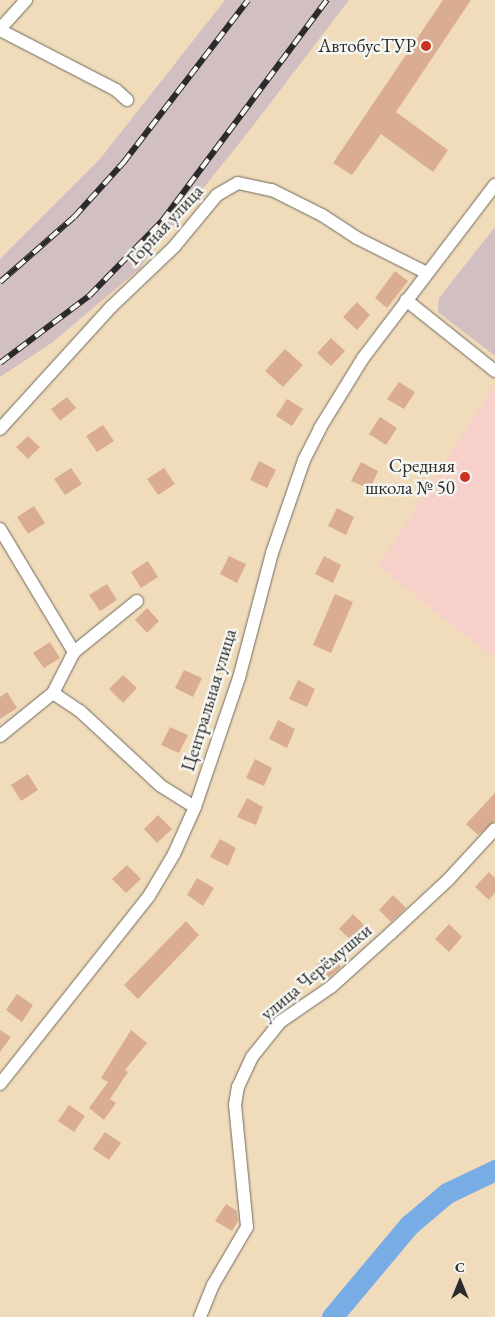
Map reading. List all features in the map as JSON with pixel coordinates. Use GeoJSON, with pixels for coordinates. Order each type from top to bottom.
{"type":"FeatureCollection","features":[{"type":"Feature","properties":{"kind":"street"},"geometry":{"type":"LineString","coordinates":[[26,0],[0,29],[116,90],[127,100]]}},
{"type":"Feature","properties":{"kind":"street","name":"Горная улица"},"geometry":{"type":"LineString","coordinates":[[0,429],[111,307],[169,252],[217,195],[238,183],[272,190],[322,215],[357,238],[427,273]]}},
{"type":"Feature","properties":{"kind":"street","name":"Центральная улица"},"geometry":{"type":"LineString","coordinates":[[0,1084],[149,896],[174,854],[195,807],[239,678],[279,529],[304,460],[342,390],[406,300],[495,185]]}},
{"type":"Feature","properties":{"kind":"street"},"geometry":{"type":"LineString","coordinates":[[406,300],[495,371]]}},
{"type":"Feature","properties":{"kind":"street"},"geometry":{"type":"LineString","coordinates":[[0,529],[74,652]]}},
{"type":"Feature","properties":{"kind":"street"},"geometry":{"type":"LineString","coordinates":[[0,736],[53,693],[74,652],[137,601]]}},
{"type":"Feature","properties":{"kind":"street"},"geometry":{"type":"LineString","coordinates":[[53,693],[80,711],[161,786],[195,807]]}},
{"type":"Feature","properties":{"kind":"street","name":"улица Черёмушки"},"geometry":{"type":"LineString","coordinates":[[200,1317],[213,1285],[247,1227],[235,1105],[238,1087],[252,1057],[280,1022],[331,987],[378,945],[448,880],[495,829]]}},
{"type":"Feature","properties":{"kind":"shaded area"},"geometry":{"type":"Polygon","coordinates":[[[225,0],[349,0],[249,131],[138,270],[53,342],[0,377],[0,259],[100,159],[225,0]]]}},
{"type":"Feature","properties":{"kind":"shaded area"},"geometry":{"type":"Polygon","coordinates":[[[495,227],[495,356],[438,312],[439,298],[495,227]]]}},
{"type":"Feature","properties":{"kind":"shaded area","name":"Средняя школа № 50"},"geometry":{"type":"Polygon","coordinates":[[[495,387],[495,659],[378,566],[495,387]]]}},
{"type":"Feature","properties":{"kind":"building"},"geometry":{"type":"Polygon","coordinates":[[[443,0],[471,0],[396,112],[448,150],[433,172],[381,134],[352,175],[333,163],[443,0]]]}},
{"type":"Feature","properties":{"kind":"building"},"geometry":{"type":"Polygon","coordinates":[[[395,271],[408,281],[387,308],[375,298],[395,271]]]}},
{"type":"Feature","properties":{"kind":"building"},"geometry":{"type":"Polygon","coordinates":[[[357,302],[370,315],[357,330],[343,317],[357,302]]]}},
{"type":"Feature","properties":{"kind":"building"},"geometry":{"type":"Polygon","coordinates":[[[331,338],[345,351],[331,366],[317,353],[331,338]]]}},
{"type":"Feature","properties":{"kind":"building"},"geometry":{"type":"Polygon","coordinates":[[[285,349],[303,365],[283,387],[265,371],[285,349]]]}},
{"type":"Feature","properties":{"kind":"building"},"geometry":{"type":"Polygon","coordinates":[[[399,382],[415,392],[404,409],[387,399],[399,382]]]}},
{"type":"Feature","properties":{"kind":"building"},"geometry":{"type":"Polygon","coordinates":[[[67,397],[76,408],[60,421],[51,409],[67,397]]]}},
{"type":"Feature","properties":{"kind":"building"},"geometry":{"type":"Polygon","coordinates":[[[287,399],[303,409],[292,426],[276,416],[287,399]]]}},
{"type":"Feature","properties":{"kind":"building"},"geometry":{"type":"Polygon","coordinates":[[[380,417],[397,428],[386,445],[369,434],[380,417]]]}},
{"type":"Feature","properties":{"kind":"building"},"geometry":{"type":"Polygon","coordinates":[[[103,425],[114,441],[97,452],[86,436],[103,425]]]}},
{"type":"Feature","properties":{"kind":"building"},"geometry":{"type":"Polygon","coordinates":[[[28,436],[40,447],[28,459],[16,447],[28,436]]]}},
{"type":"Feature","properties":{"kind":"building"},"geometry":{"type":"Polygon","coordinates":[[[259,461],[276,470],[267,488],[250,480],[259,461]]]}},
{"type":"Feature","properties":{"kind":"building"},"geometry":{"type":"Polygon","coordinates":[[[361,462],[378,471],[370,489],[351,481],[361,462]]]}},
{"type":"Feature","properties":{"kind":"building"},"geometry":{"type":"Polygon","coordinates":[[[71,468],[82,484],[65,495],[54,479],[71,468]]]}},
{"type":"Feature","properties":{"kind":"building"},"geometry":{"type":"Polygon","coordinates":[[[164,468],[175,484],[158,495],[147,479],[164,468]]]}},
{"type":"Feature","properties":{"kind":"building"},"geometry":{"type":"Polygon","coordinates":[[[34,506],[45,523],[28,534],[17,517],[34,506]]]}},
{"type":"Feature","properties":{"kind":"building"},"geometry":{"type":"Polygon","coordinates":[[[337,508],[354,517],[346,535],[328,526],[337,508]]]}},
{"type":"Feature","properties":{"kind":"building"},"geometry":{"type":"Polygon","coordinates":[[[229,556],[246,564],[237,583],[220,574],[229,556]]]}},
{"type":"Feature","properties":{"kind":"building"},"geometry":{"type":"Polygon","coordinates":[[[324,556],[341,565],[333,583],[315,574],[324,556]]]}},
{"type":"Feature","properties":{"kind":"building"},"geometry":{"type":"Polygon","coordinates":[[[148,561],[158,577],[141,588],[131,572],[148,561]]]}},
{"type":"Feature","properties":{"kind":"building"},"geometry":{"type":"Polygon","coordinates":[[[107,584],[117,600],[100,611],[89,595],[107,584]]]}},
{"type":"Feature","properties":{"kind":"building"},"geometry":{"type":"Polygon","coordinates":[[[335,594],[353,602],[331,653],[313,645],[335,594]]]}},
{"type":"Feature","properties":{"kind":"building"},"geometry":{"type":"Polygon","coordinates":[[[147,608],[159,621],[147,633],[135,620],[147,608]]]}},
{"type":"Feature","properties":{"kind":"building"},"geometry":{"type":"Polygon","coordinates":[[[50,642],[60,658],[44,668],[33,653],[50,642]]]}},
{"type":"Feature","properties":{"kind":"building"},"geometry":{"type":"Polygon","coordinates":[[[184,670],[202,678],[193,697],[175,688],[184,670]]]}},
{"type":"Feature","properties":{"kind":"building"},"geometry":{"type":"Polygon","coordinates":[[[123,675],[137,688],[123,703],[109,689],[123,675]]]}},
{"type":"Feature","properties":{"kind":"building"},"geometry":{"type":"Polygon","coordinates":[[[298,680],[315,689],[307,707],[289,699],[298,680]]]}},
{"type":"Feature","properties":{"kind":"building"},"geometry":{"type":"Polygon","coordinates":[[[7,692],[17,708],[0,719],[0,697],[7,692]]]}},
{"type":"Feature","properties":{"kind":"building"},"geometry":{"type":"Polygon","coordinates":[[[278,720],[295,729],[287,748],[269,739],[278,720]]]}},
{"type":"Feature","properties":{"kind":"building"},"geometry":{"type":"Polygon","coordinates":[[[170,727],[188,735],[179,753],[161,745],[170,727]]]}},
{"type":"Feature","properties":{"kind":"building"},"geometry":{"type":"Polygon","coordinates":[[[255,759],[272,768],[264,786],[246,778],[255,759]]]}},
{"type":"Feature","properties":{"kind":"building"},"geometry":{"type":"Polygon","coordinates":[[[28,774],[38,790],[21,801],[11,785],[28,774]]]}},
{"type":"Feature","properties":{"kind":"building"},"geometry":{"type":"Polygon","coordinates":[[[495,793],[495,821],[478,835],[466,824],[495,793]]]}},
{"type":"Feature","properties":{"kind":"building"},"geometry":{"type":"Polygon","coordinates":[[[247,798],[263,807],[256,825],[237,817],[247,798]]]}},
{"type":"Feature","properties":{"kind":"building"},"geometry":{"type":"Polygon","coordinates":[[[158,815],[172,829],[157,843],[144,829],[158,815]]]}},
{"type":"Feature","properties":{"kind":"building"},"geometry":{"type":"Polygon","coordinates":[[[220,839],[236,848],[228,866],[210,857],[220,839]]]}},
{"type":"Feature","properties":{"kind":"building"},"geometry":{"type":"Polygon","coordinates":[[[127,865],[141,879],[126,893],[112,879],[127,865]]]}},
{"type":"Feature","properties":{"kind":"building"},"geometry":{"type":"Polygon","coordinates":[[[489,872],[495,878],[495,893],[489,900],[475,887],[489,872]]]}},
{"type":"Feature","properties":{"kind":"building"},"geometry":{"type":"Polygon","coordinates":[[[197,878],[214,888],[203,906],[187,895],[197,878]]]}},
{"type":"Feature","properties":{"kind":"building"},"geometry":{"type":"Polygon","coordinates":[[[393,895],[406,908],[391,922],[379,910],[393,895]]]}},
{"type":"Feature","properties":{"kind":"building"},"geometry":{"type":"Polygon","coordinates":[[[353,914],[366,927],[353,942],[339,929],[353,914]]]}},
{"type":"Feature","properties":{"kind":"building"},"geometry":{"type":"Polygon","coordinates":[[[186,921],[199,935],[138,999],[124,985],[186,921]]]}},
{"type":"Feature","properties":{"kind":"building"},"geometry":{"type":"Polygon","coordinates":[[[449,924],[462,937],[449,952],[435,939],[449,924]]]}},
{"type":"Feature","properties":{"kind":"building"},"geometry":{"type":"Polygon","coordinates":[[[333,954],[341,967],[326,980],[316,965],[333,954]]]}},
{"type":"Feature","properties":{"kind":"building"},"geometry":{"type":"Polygon","coordinates":[[[17,994],[33,1005],[22,1022],[6,1010],[17,994]]]}},
{"type":"Feature","properties":{"kind":"building"},"geometry":{"type":"Polygon","coordinates":[[[0,1030],[11,1037],[0,1052],[0,1030]]]}},
{"type":"Feature","properties":{"kind":"building"},"geometry":{"type":"Polygon","coordinates":[[[131,1030],[147,1043],[125,1070],[128,1072],[110,1099],[116,1103],[104,1120],[89,1108],[108,1082],[101,1078],[131,1030]]]}},
{"type":"Feature","properties":{"kind":"building"},"geometry":{"type":"Polygon","coordinates":[[[69,1105],[85,1116],[74,1132],[58,1121],[69,1105]]]}},
{"type":"Feature","properties":{"kind":"building"},"geometry":{"type":"Polygon","coordinates":[[[105,1132],[121,1143],[109,1160],[93,1149],[105,1132]]]}},
{"type":"Feature","properties":{"kind":"building"},"geometry":{"type":"Polygon","coordinates":[[[226,1204],[237,1211],[238,1221],[232,1231],[215,1221],[226,1204]]]}},
{"type":"Feature","properties":{"kind":"waterway"},"geometry":{"type":"LineString","coordinates":[[332,1317],[409,1225],[447,1193],[495,1170]]}},
{"type":"Feature","properties":{"kind":"railway"},"geometry":{"type":"LineString","coordinates":[[0,282],[74,217],[123,163],[248,0]]}},
{"type":"Feature","properties":{"kind":"railway"},"geometry":{"type":"LineString","coordinates":[[0,363],[89,296],[162,221],[327,0]]}},
{"type":"Feature","properties":{"kind":"place","name":"АвтобусТУР"},"geometry":{"type":"Point","coordinates":[426,46]}},
{"type":"Feature","properties":{"kind":"place","name":"Средняя школа № 50"},"geometry":{"type":"Point","coordinates":[465,477]}}]}
